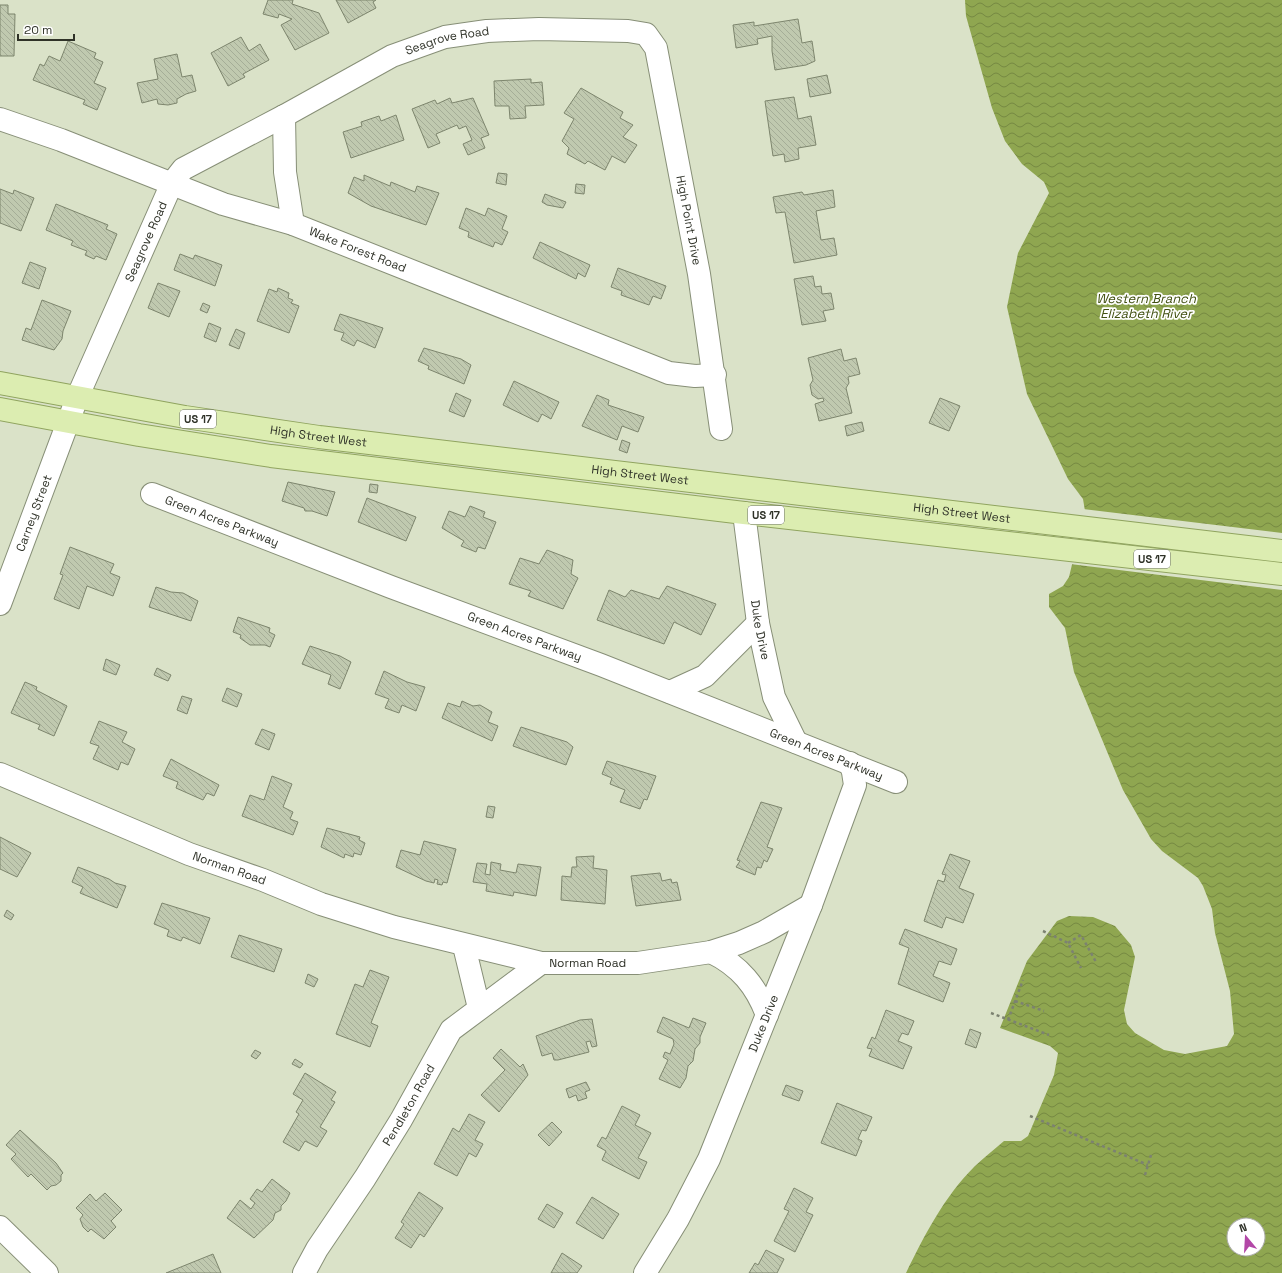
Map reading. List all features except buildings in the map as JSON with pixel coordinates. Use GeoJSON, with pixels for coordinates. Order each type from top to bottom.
{"type":"FeatureCollection","features":[{"type":"Feature","properties":{"kind":"main road","name":"High Street West"},"geometry":{"type":"LineString","coordinates":[[0,383],[185,417],[319,437],[1282,551]]}},
{"type":"Feature","properties":{"kind":"main road","name":"High Street West"},"geometry":{"type":"LineString","coordinates":[[0,408],[68,422],[271,456],[744,513],[1282,574]]}},
{"type":"Feature","properties":{"kind":"street","name":"Seagrove Road"},"geometry":{"type":"LineString","coordinates":[[68,422],[172,183],[187,166],[284,116],[392,56],[445,38],[487,31],[539,29],[628,32]]}},
{"type":"Feature","properties":{"kind":"street","name":"High Point Drive"},"geometry":{"type":"LineString","coordinates":[[628,32],[646,34],[656,48],[699,274],[715,375],[721,428]]}},
{"type":"Feature","properties":{"kind":"street"},"geometry":{"type":"LineString","coordinates":[[284,116],[285,172],[293,224]]}},
{"type":"Feature","properties":{"kind":"street","name":"Wake Forest Road"},"geometry":{"type":"LineString","coordinates":[[0,119],[172,183],[223,204],[293,224],[669,373],[695,376],[715,375]]}},
{"type":"Feature","properties":{"kind":"street","name":"Carney Street"},"geometry":{"type":"LineString","coordinates":[[0,604],[68,422]]}},
{"type":"Feature","properties":{"kind":"street","name":"Green Acres Parkway"},"geometry":{"type":"LineString","coordinates":[[152,494],[391,587],[670,692],[896,782]]}},
{"type":"Feature","properties":{"kind":"street","name":"Duke Drive"},"geometry":{"type":"LineString","coordinates":[[744,513],[751,557],[758,623],[774,698],[796,742]]}},
{"type":"Feature","properties":{"kind":"street"},"geometry":{"type":"LineString","coordinates":[[670,692],[705,676],[758,623]]}},
{"type":"Feature","properties":{"kind":"street","name":"Duke Drive"},"geometry":{"type":"LineString","coordinates":[[645,1273],[678,1219],[709,1159],[767,1015],[811,905],[854,785],[850,763]]}},
{"type":"Feature","properties":{"kind":"street","name":"Norman Road"},"geometry":{"type":"LineString","coordinates":[[0,774],[189,854],[263,880],[321,904],[394,927],[464,946],[541,963],[638,963],[711,952],[739,943],[764,932],[811,905]]}},
{"type":"Feature","properties":{"kind":"street"},"geometry":{"type":"LineString","coordinates":[[464,946],[479,1008]]}},
{"type":"Feature","properties":{"kind":"street"},"geometry":{"type":"LineString","coordinates":[[711,952],[724,958],[739,970],[752,984],[767,1015]]}},
{"type":"Feature","properties":{"kind":"street","name":"Pendleton Road"},"geometry":{"type":"LineString","coordinates":[[304,1273],[317,1249],[365,1178],[401,1120],[451,1030],[541,963]]}},
{"type":"Feature","properties":{"kind":"street"},"geometry":{"type":"LineString","coordinates":[[0,1228],[47,1273]]}},
{"type":"Feature","properties":{"kind":"path"},"geometry":{"type":"LineString","coordinates":[[1043,931],[1068,943],[1081,968]]}},
{"type":"Feature","properties":{"kind":"path"},"geometry":{"type":"LineString","coordinates":[[1068,943],[1081,935],[1096,962]]}},
{"type":"Feature","properties":{"kind":"path"},"geometry":{"type":"LineString","coordinates":[[1008,1020],[1023,980]]}},
{"type":"Feature","properties":{"kind":"path"},"geometry":{"type":"LineString","coordinates":[[1015,1001],[1044,1011]]}},
{"type":"Feature","properties":{"kind":"path"},"geometry":{"type":"LineString","coordinates":[[991,1013],[1049,1035]]}},
{"type":"Feature","properties":{"kind":"path"},"geometry":{"type":"LineString","coordinates":[[1030,1116],[1148,1165]]}},
{"type":"Feature","properties":{"kind":"path"},"geometry":{"type":"LineString","coordinates":[[1144,1175],[1151,1155]]}},
{"type":"Feature","properties":{"kind":"water","name":"Western Branch Elizabeth River"},"geometry":{"type":"Polygon","coordinates":[[[965,0],[1282,0],[1282,1273],[906,1273],[936,1217],[953,1191],[963,1179],[977,1164],[1004,1141],[1021,1141],[1028,1136],[1054,1075],[1058,1053],[1050,1046],[1000,1028],[1027,961],[1057,921],[1069,916],[1093,917],[1115,926],[1131,945],[1135,957],[1124,1010],[1127,1024],[1135,1033],[1164,1050],[1185,1054],[1227,1046],[1234,1034],[1230,991],[1215,933],[1212,909],[1203,886],[1198,878],[1162,851],[1151,839],[1123,790],[1074,672],[1065,628],[1049,607],[1049,594],[1063,586],[1069,577],[1085,511],[1083,499],[1068,479],[1027,394],[1007,307],[1018,253],[1049,193],[1044,182],[1022,164],[1005,141],[992,108],[966,16],[965,0]]]}},
{"type":"Feature","properties":{"kind":"pier"},"geometry":{"type":"Polygon","coordinates":[[[1083,509],[1282,533],[1282,590],[1070,564],[1083,509]]]}}]}
